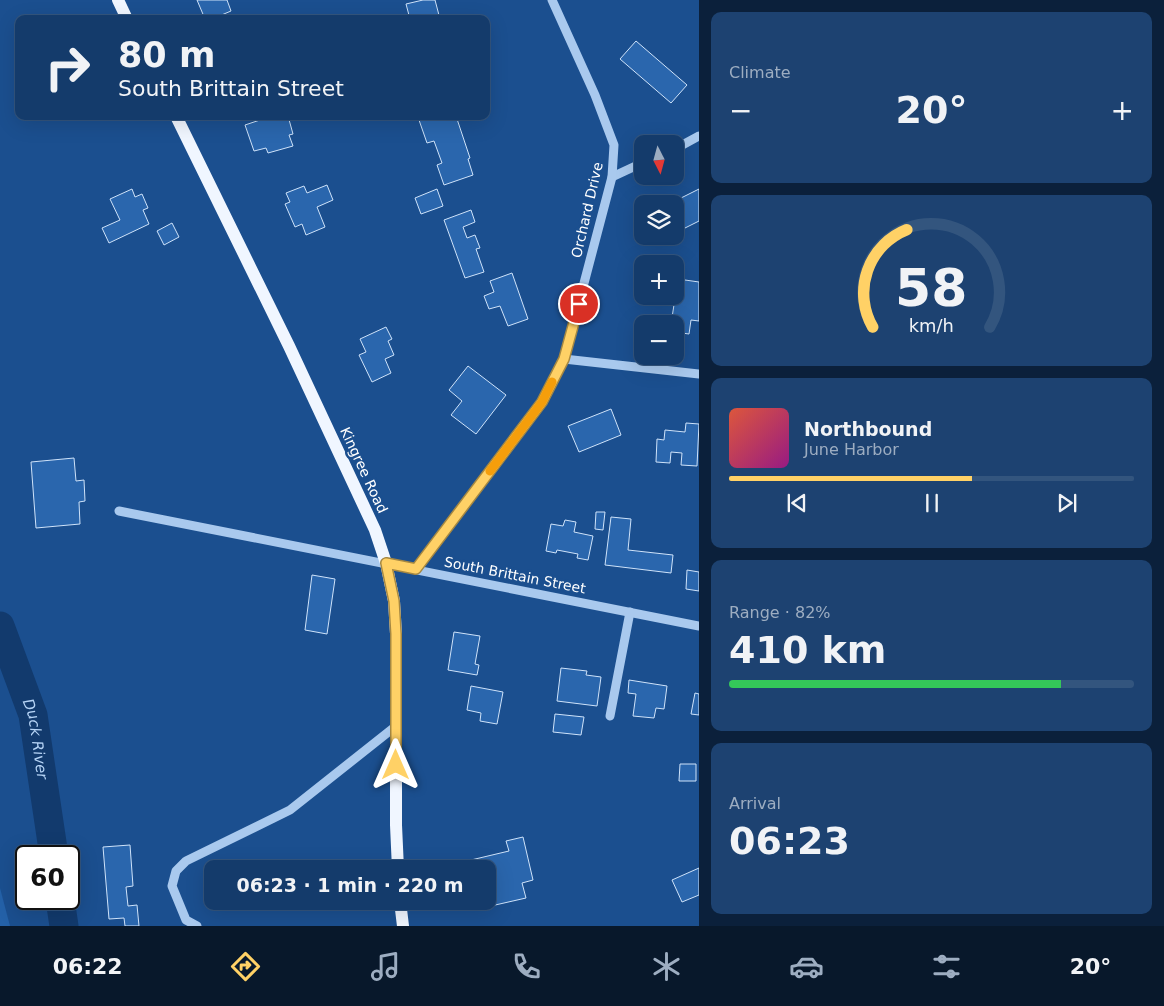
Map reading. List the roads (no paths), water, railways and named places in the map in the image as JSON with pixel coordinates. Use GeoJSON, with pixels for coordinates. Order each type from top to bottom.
{"type":"FeatureCollection","features":[{"type":"Feature","properties":{"kind":"main road"},"geometry":{"type":"LineString","coordinates":[[118,0],[125,15]]}},
{"type":"Feature","properties":{"kind":"main road","name":"Kingree Road"},"geometry":{"type":"LineString","coordinates":[[178,120],[293,354],[376,530],[386,563],[395,617],[398,860]]}},
{"type":"Feature","properties":{"kind":"main road"},"geometry":{"type":"LineString","coordinates":[[401,910],[403,926]]}},
{"type":"Feature","properties":{"kind":"street","name":"Orchard Drive"},"geometry":{"type":"LineString","coordinates":[[416,569],[542,402],[564,359],[612,177],[614,145],[552,0]]}},
{"type":"Feature","properties":{"kind":"street"},"geometry":{"type":"LineString","coordinates":[[684,144],[699,136]]}},
{"type":"Feature","properties":{"kind":"street"},"geometry":{"type":"LineString","coordinates":[[612,177],[634,167]]}},
{"type":"Feature","properties":{"kind":"street"},"geometry":{"type":"LineString","coordinates":[[564,359],[699,374]]}},
{"type":"Feature","properties":{"kind":"street","name":"South Brittain Street"},"geometry":{"type":"LineString","coordinates":[[119,511],[699,626]]}},
{"type":"Feature","properties":{"kind":"street"},"geometry":{"type":"LineString","coordinates":[[610,716],[630,612]]}},
{"type":"Feature","properties":{"kind":"street"},"geometry":{"type":"LineString","coordinates":[[197,926],[186,920],[178,902],[172,886],[176,871],[186,861],[290,810],[396,726]]}},
{"type":"Feature","properties":{"kind":"waterway","name":"Duck River"},"geometry":{"type":"LineString","coordinates":[[0,626],[33,715],[52,845]]}},
{"type":"Feature","properties":{"kind":"waterway","name":"Duck River"},"geometry":{"type":"LineString","coordinates":[[62,910],[64,926]]}}]}
